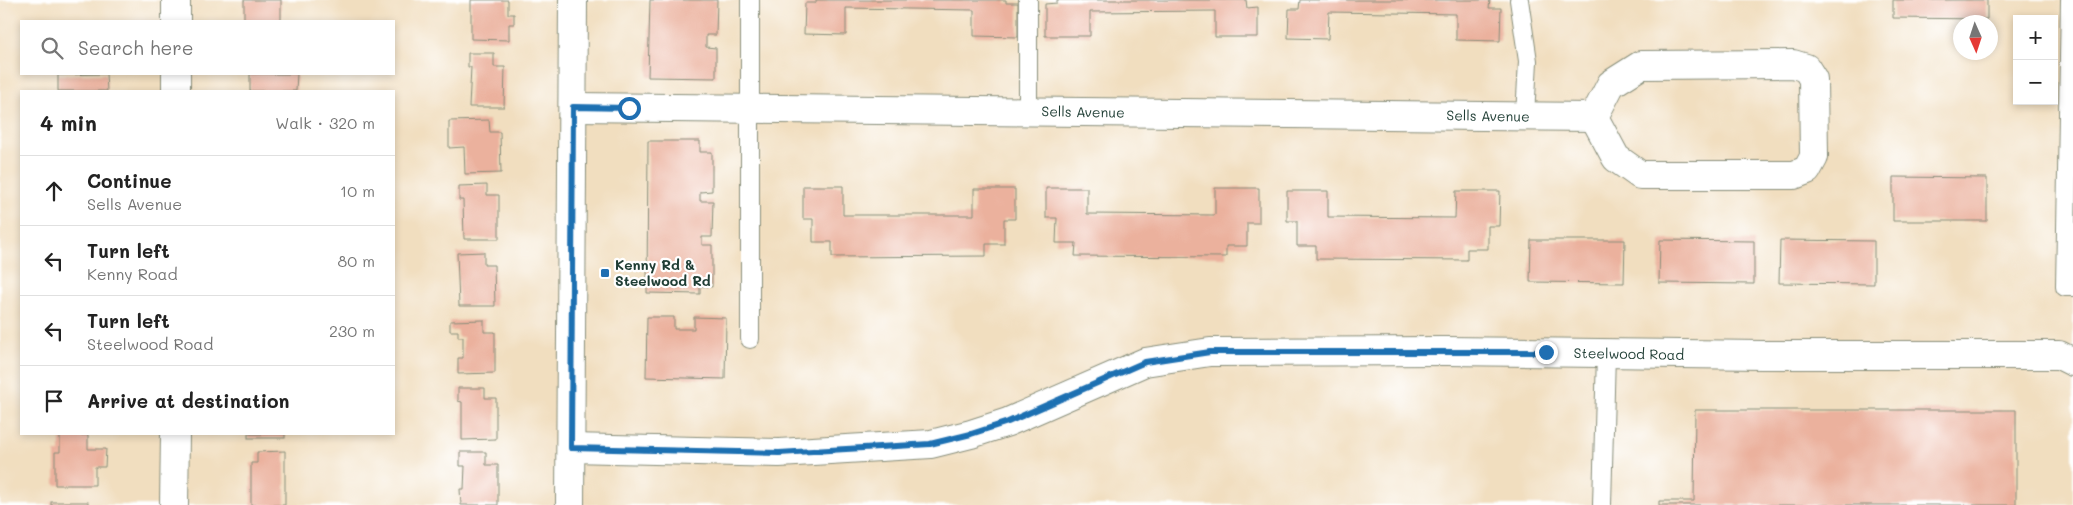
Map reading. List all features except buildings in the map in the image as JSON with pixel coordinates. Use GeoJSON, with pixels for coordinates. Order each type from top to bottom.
{"type":"FeatureCollection","features":[{"type":"Feature","properties":{"kind":"street"},"geometry":{"type":"LineString","coordinates":[[176,0],[176,20]]}},
{"type":"Feature","properties":{"kind":"street"},"geometry":{"type":"LineString","coordinates":[[570,505],[574,0]]}},
{"type":"Feature","properties":{"kind":"street"},"geometry":{"type":"LineString","coordinates":[[1793,64],[1806,68],[1813,78],[1814,157],[1807,170],[1794,175],[1640,175],[1616,158],[1594,117],[1611,84],[1641,65],[1793,64]]}},
{"type":"Feature","properties":{"kind":"street"},"geometry":{"type":"LineString","coordinates":[[176,75],[176,90]]}},
{"type":"Feature","properties":{"kind":"street","name":"Sells Avenue"},"geometry":{"type":"LineString","coordinates":[[573,107],[1594,117]]}},
{"type":"Feature","properties":{"kind":"street","name":"Steelwood Road"},"geometry":{"type":"LineString","coordinates":[[571,448],[779,453],[930,444],[971,434],[1008,422],[1145,362],[1210,352],[1447,351],[2059,355],[2073,362]]}},
{"type":"Feature","properties":{"kind":"street"},"geometry":{"type":"LineString","coordinates":[[174,505],[175,435]]}},
{"type":"Feature","properties":{"kind":"lane"},"geometry":{"type":"LineString","coordinates":[[750,0],[750,339]]}},
{"type":"Feature","properties":{"kind":"lane"},"geometry":{"type":"LineString","coordinates":[[1028,0],[1028,112]]}},
{"type":"Feature","properties":{"kind":"lane"},"geometry":{"type":"LineString","coordinates":[[1519,0],[1528,60],[1525,116]]}},
{"type":"Feature","properties":{"kind":"lane"},"geometry":{"type":"LineString","coordinates":[[2070,0],[2065,287],[2073,287]]}},
{"type":"Feature","properties":{"kind":"lane"},"geometry":{"type":"LineString","coordinates":[[1602,505],[1606,353]]}},
{"type":"Feature","properties":{"kind":"place","name":"Kenny Rd & Steelwood Rd"},"geometry":{"type":"Point","coordinates":[605,273]}},
{"type":"Feature","properties":{"kind":"route"},"geometry":{"type":"LineString","coordinates":[[629,108],[573,107],[571,448],[779,453],[895,448],[930,444],[971,434],[1008,422],[1145,362],[1210,352],[1546,352]]}}]}
